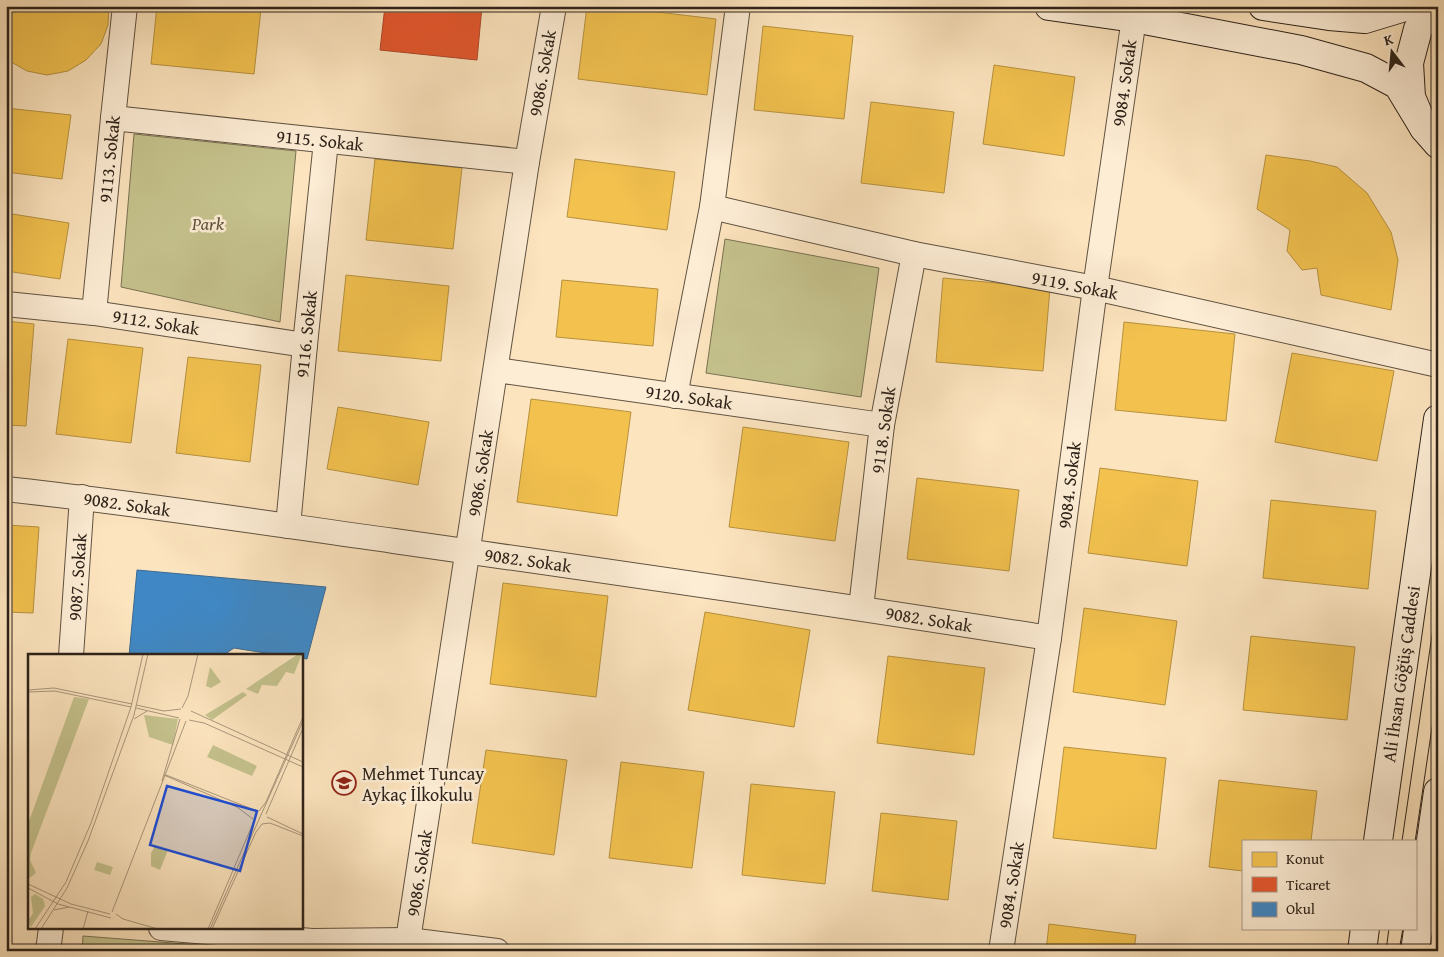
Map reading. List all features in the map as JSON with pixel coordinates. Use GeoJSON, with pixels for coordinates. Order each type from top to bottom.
{"type":"FeatureCollection","features":[{"type":"Feature","properties":{"kind":"main road"},"geometry":{"type":"LineString","coordinates":[[1049,6],[1134,18],[1301,50],[1366,68],[1398,84],[1431,136]]}},
{"type":"Feature","properties":{"kind":"main road"},"geometry":{"type":"LineString","coordinates":[[1263,6],[1329,16],[1365,19],[1408,6]]}},
{"type":"Feature","properties":{"kind":"main road"},"geometry":{"type":"LineString","coordinates":[[1431,136],[1411,97],[1409,63],[1418,29],[1434,6]]}},
{"type":"Feature","properties":{"kind":"main road","name":"Ali İhsan Göğüş Caddesi"},"geometry":{"type":"LineString","coordinates":[[1378,840],[1438,419]]}},
{"type":"Feature","properties":{"kind":"main road"},"geometry":{"type":"LineString","coordinates":[[1415,951],[1438,792]]}},
{"type":"Feature","properties":{"kind":"main road"},"geometry":{"type":"LineString","coordinates":[[1362,951],[1365,930]]}},
{"type":"Feature","properties":{"kind":"street","name":"9113. Sokak"},"geometry":{"type":"LineString","coordinates":[[94,312],[112,118],[125,6]]}},
{"type":"Feature","properties":{"kind":"street","name":"9086. Sokak"},"geometry":{"type":"LineString","coordinates":[[408,940],[527,162],[554,6]]}},
{"type":"Feature","properties":{"kind":"street"},"geometry":{"type":"LineString","coordinates":[[675,396],[712,207],[738,6]]}},
{"type":"Feature","properties":{"kind":"street","name":"9084. Sokak"},"geometry":{"type":"LineString","coordinates":[[1001,951],[1049,638],[1095,288],[1134,18]]}},
{"type":"Feature","properties":{"kind":"street","name":"9115. Sokak"},"geometry":{"type":"LineString","coordinates":[[112,118],[527,162]]}},
{"type":"Feature","properties":{"kind":"street","name":"9116. Sokak"},"geometry":{"type":"LineString","coordinates":[[288,526],[326,141]]}},
{"type":"Feature","properties":{"kind":"street","name":"9119. Sokak"},"geometry":{"type":"LineString","coordinates":[[712,207],[914,254],[1095,288],[1438,365]]}},
{"type":"Feature","properties":{"kind":"street","name":"9118. Sokak"},"geometry":{"type":"LineString","coordinates":[[861,608],[882,425],[914,254]]}},
{"type":"Feature","properties":{"kind":"street","name":"9112. Sokak"},"geometry":{"type":"LineString","coordinates":[[6,304],[94,312],[305,345]]}},
{"type":"Feature","properties":{"kind":"street","name":"9120. Sokak"},"geometry":{"type":"LineString","coordinates":[[496,370],[882,425]]}},
{"type":"Feature","properties":{"kind":"street","name":"9082. Sokak"},"geometry":{"type":"LineString","coordinates":[[6,489],[82,497],[467,551],[861,608],[1049,638]]}},
{"type":"Feature","properties":{"kind":"street","name":"9087. Sokak"},"geometry":{"type":"LineString","coordinates":[[71,654],[82,497]]}},
{"type":"Feature","properties":{"kind":"street"},"geometry":{"type":"LineString","coordinates":[[48,951],[51,930]]}},
{"type":"Feature","properties":{"kind":"street"},"geometry":{"type":"LineString","coordinates":[[178,930],[312,946],[408,940],[497,951]]}},
{"type":"Feature","properties":{"kind":"green space","name":"Park"},"geometry":{"type":"Polygon","coordinates":[[[134,134],[296,151],[280,322],[121,287],[134,134]]]}},
{"type":"Feature","properties":{"kind":"green space"},"geometry":{"type":"Polygon","coordinates":[[[725,239],[879,268],[861,397],[706,373],[725,239]]]}},
{"type":"Feature","properties":{"kind":"green space"},"geometry":{"type":"Polygon","coordinates":[[[83,936],[276,951],[82,951],[83,936]]]}},
{"type":"Feature","properties":{"kind":"building: Konut"},"geometry":{"type":"Polygon","coordinates":[[[6,6],[109,6],[108,25],[101,44],[86,60],[68,71],[47,75],[27,71],[6,59],[6,6]]]}},
{"type":"Feature","properties":{"kind":"building: Konut"},"geometry":{"type":"Polygon","coordinates":[[[157,6],[235,6],[261,9],[254,74],[151,64],[157,6]]]}},
{"type":"Feature","properties":{"kind":"building: Konut"},"geometry":{"type":"Polygon","coordinates":[[[587,6],[607,6],[716,19],[707,95],[578,79],[587,6]]]}},
{"type":"Feature","properties":{"kind":"building: Konut"},"geometry":{"type":"Polygon","coordinates":[[[763,26],[853,36],[844,119],[754,110],[763,26]]]}},
{"type":"Feature","properties":{"kind":"building: Konut"},"geometry":{"type":"Polygon","coordinates":[[[994,65],[1075,77],[1064,156],[983,144],[994,65]]]}},
{"type":"Feature","properties":{"kind":"building: Konut"},"geometry":{"type":"Polygon","coordinates":[[[871,102],[954,112],[944,193],[861,183],[871,102]]]}},
{"type":"Feature","properties":{"kind":"building: Konut"},"geometry":{"type":"Polygon","coordinates":[[[6,108],[71,115],[62,179],[6,172],[6,108]]]}},
{"type":"Feature","properties":{"kind":"building: Konut"},"geometry":{"type":"Polygon","coordinates":[[[1266,155],[1337,167],[1367,193],[1391,232],[1398,260],[1391,310],[1321,295],[1317,268],[1302,270],[1287,251],[1290,230],[1257,209],[1266,155]]]}},
{"type":"Feature","properties":{"kind":"building: Konut"},"geometry":{"type":"Polygon","coordinates":[[[375,159],[462,168],[453,249],[366,240],[375,159]]]}},
{"type":"Feature","properties":{"kind":"building: Konut"},"geometry":{"type":"Polygon","coordinates":[[[575,159],[675,172],[667,230],[567,217],[575,159]]]}},
{"type":"Feature","properties":{"kind":"building: Konut"},"geometry":{"type":"Polygon","coordinates":[[[6,213],[69,223],[60,279],[6,271],[6,213]]]}},
{"type":"Feature","properties":{"kind":"building: Konut"},"geometry":{"type":"Polygon","coordinates":[[[346,275],[449,286],[441,361],[338,351],[346,275]]]}},
{"type":"Feature","properties":{"kind":"building: Konut"},"geometry":{"type":"Polygon","coordinates":[[[943,278],[1050,288],[1043,371],[936,362],[943,278]]]}},
{"type":"Feature","properties":{"kind":"building: Konut"},"geometry":{"type":"Polygon","coordinates":[[[562,280],[658,289],[653,346],[556,337],[562,280]]]}},
{"type":"Feature","properties":{"kind":"building: Konut"},"geometry":{"type":"Polygon","coordinates":[[[6,321],[34,324],[26,426],[6,425],[6,321]]]}},
{"type":"Feature","properties":{"kind":"building: Konut"},"geometry":{"type":"Polygon","coordinates":[[[1124,322],[1235,334],[1226,421],[1115,410],[1124,322]]]}},
{"type":"Feature","properties":{"kind":"building: Konut"},"geometry":{"type":"Polygon","coordinates":[[[68,339],[143,348],[131,443],[56,434],[68,339]]]}},
{"type":"Feature","properties":{"kind":"building: Konut"},"geometry":{"type":"Polygon","coordinates":[[[1292,353],[1394,371],[1377,461],[1275,442],[1292,353]]]}},
{"type":"Feature","properties":{"kind":"building: Konut"},"geometry":{"type":"Polygon","coordinates":[[[188,357],[261,365],[250,462],[176,453],[188,357]]]}},
{"type":"Feature","properties":{"kind":"building: Konut"},"geometry":{"type":"Polygon","coordinates":[[[531,399],[631,412],[617,516],[517,502],[531,399]]]}},
{"type":"Feature","properties":{"kind":"building: Konut"},"geometry":{"type":"Polygon","coordinates":[[[338,407],[429,422],[418,485],[327,469],[338,407]]]}},
{"type":"Feature","properties":{"kind":"building: Konut"},"geometry":{"type":"Polygon","coordinates":[[[743,427],[849,442],[835,541],[729,527],[743,427]]]}},
{"type":"Feature","properties":{"kind":"building: Konut"},"geometry":{"type":"Polygon","coordinates":[[[1100,468],[1198,481],[1187,566],[1088,553],[1100,468]]]}},
{"type":"Feature","properties":{"kind":"building: Konut"},"geometry":{"type":"Polygon","coordinates":[[[917,478],[1019,490],[1009,571],[907,559],[917,478]]]}},
{"type":"Feature","properties":{"kind":"building: Konut"},"geometry":{"type":"Polygon","coordinates":[[[1271,500],[1376,511],[1368,589],[1263,578],[1271,500]]]}},
{"type":"Feature","properties":{"kind":"building: Konut"},"geometry":{"type":"Polygon","coordinates":[[[6,525],[39,527],[33,613],[6,612],[6,525]]]}},
{"type":"Feature","properties":{"kind":"building: Konut"},"geometry":{"type":"Polygon","coordinates":[[[503,583],[608,596],[596,697],[490,684],[503,583]]]}},
{"type":"Feature","properties":{"kind":"building: Konut"},"geometry":{"type":"Polygon","coordinates":[[[1084,608],[1177,621],[1165,705],[1073,692],[1084,608]]]}},
{"type":"Feature","properties":{"kind":"building: Konut"},"geometry":{"type":"Polygon","coordinates":[[[705,612],[810,630],[794,727],[688,710],[705,612]]]}},
{"type":"Feature","properties":{"kind":"building: Konut"},"geometry":{"type":"Polygon","coordinates":[[[1251,636],[1355,647],[1347,720],[1243,710],[1251,636]]]}},
{"type":"Feature","properties":{"kind":"building: Konut"},"geometry":{"type":"Polygon","coordinates":[[[888,656],[985,668],[974,755],[877,743],[888,656]]]}},
{"type":"Feature","properties":{"kind":"building: Konut"},"geometry":{"type":"Polygon","coordinates":[[[1064,747],[1166,758],[1156,849],[1053,838],[1064,747]]]}},
{"type":"Feature","properties":{"kind":"building: Konut"},"geometry":{"type":"Polygon","coordinates":[[[486,750],[567,760],[554,855],[472,843],[486,750]]]}},
{"type":"Feature","properties":{"kind":"building: Konut"},"geometry":{"type":"Polygon","coordinates":[[[621,762],[704,772],[692,868],[609,858],[621,762]]]}},
{"type":"Feature","properties":{"kind":"building: Konut"},"geometry":{"type":"Polygon","coordinates":[[[1219,780],[1317,791],[1311,840],[1242,840],[1242,871],[1209,867],[1219,780]]]}},
{"type":"Feature","properties":{"kind":"building: Konut"},"geometry":{"type":"Polygon","coordinates":[[[751,784],[835,792],[825,884],[742,875],[751,784]]]}},
{"type":"Feature","properties":{"kind":"building: Konut"},"geometry":{"type":"Polygon","coordinates":[[[881,813],[957,821],[948,900],[872,891],[881,813]]]}},
{"type":"Feature","properties":{"kind":"building: Konut"},"geometry":{"type":"Polygon","coordinates":[[[1049,924],[1136,935],[1134,951],[1046,951],[1049,924]]]}},
{"type":"Feature","properties":{"kind":"building: Konut"},"geometry":{"type":"Polygon","coordinates":[[[6,936],[12,936],[11,951],[6,951],[6,936]]]}},
{"type":"Feature","properties":{"kind":"building: Konut"},"geometry":{"type":"Polygon","coordinates":[[[1208,947],[1234,951],[1207,951],[1208,947]]]}},
{"type":"Feature","properties":{"kind":"building: Ticaret"},"geometry":{"type":"Polygon","coordinates":[[[385,6],[482,6],[477,60],[380,50],[385,6]]]}},
{"type":"Feature","properties":{"kind":"building: Okul"},"geometry":{"type":"Polygon","coordinates":[[[137,570],[326,587],[307,659],[302,658],[302,654],[272,654],[234,648],[225,654],[129,654],[137,570]]]}},
{"type":"Feature","properties":{"kind":"tram line"},"geometry":{"type":"LineString","coordinates":[[1402,840],[1438,594]]}},
{"type":"Feature","properties":{"kind":"tram line"},"geometry":{"type":"LineString","coordinates":[[1415,840],[1438,687]]}},
{"type":"Feature","properties":{"kind":"tram line"},"geometry":{"type":"LineString","coordinates":[[1386,951],[1389,930]]}},
{"type":"Feature","properties":{"kind":"tram line"},"geometry":{"type":"LineString","coordinates":[[1399,951],[1403,930]]}},
{"type":"Feature","properties":{"kind":"place","name":"Mehmet Tuncay Aykaç İlkokulu"},"geometry":{"type":"Point","coordinates":[344,783]}}]}
